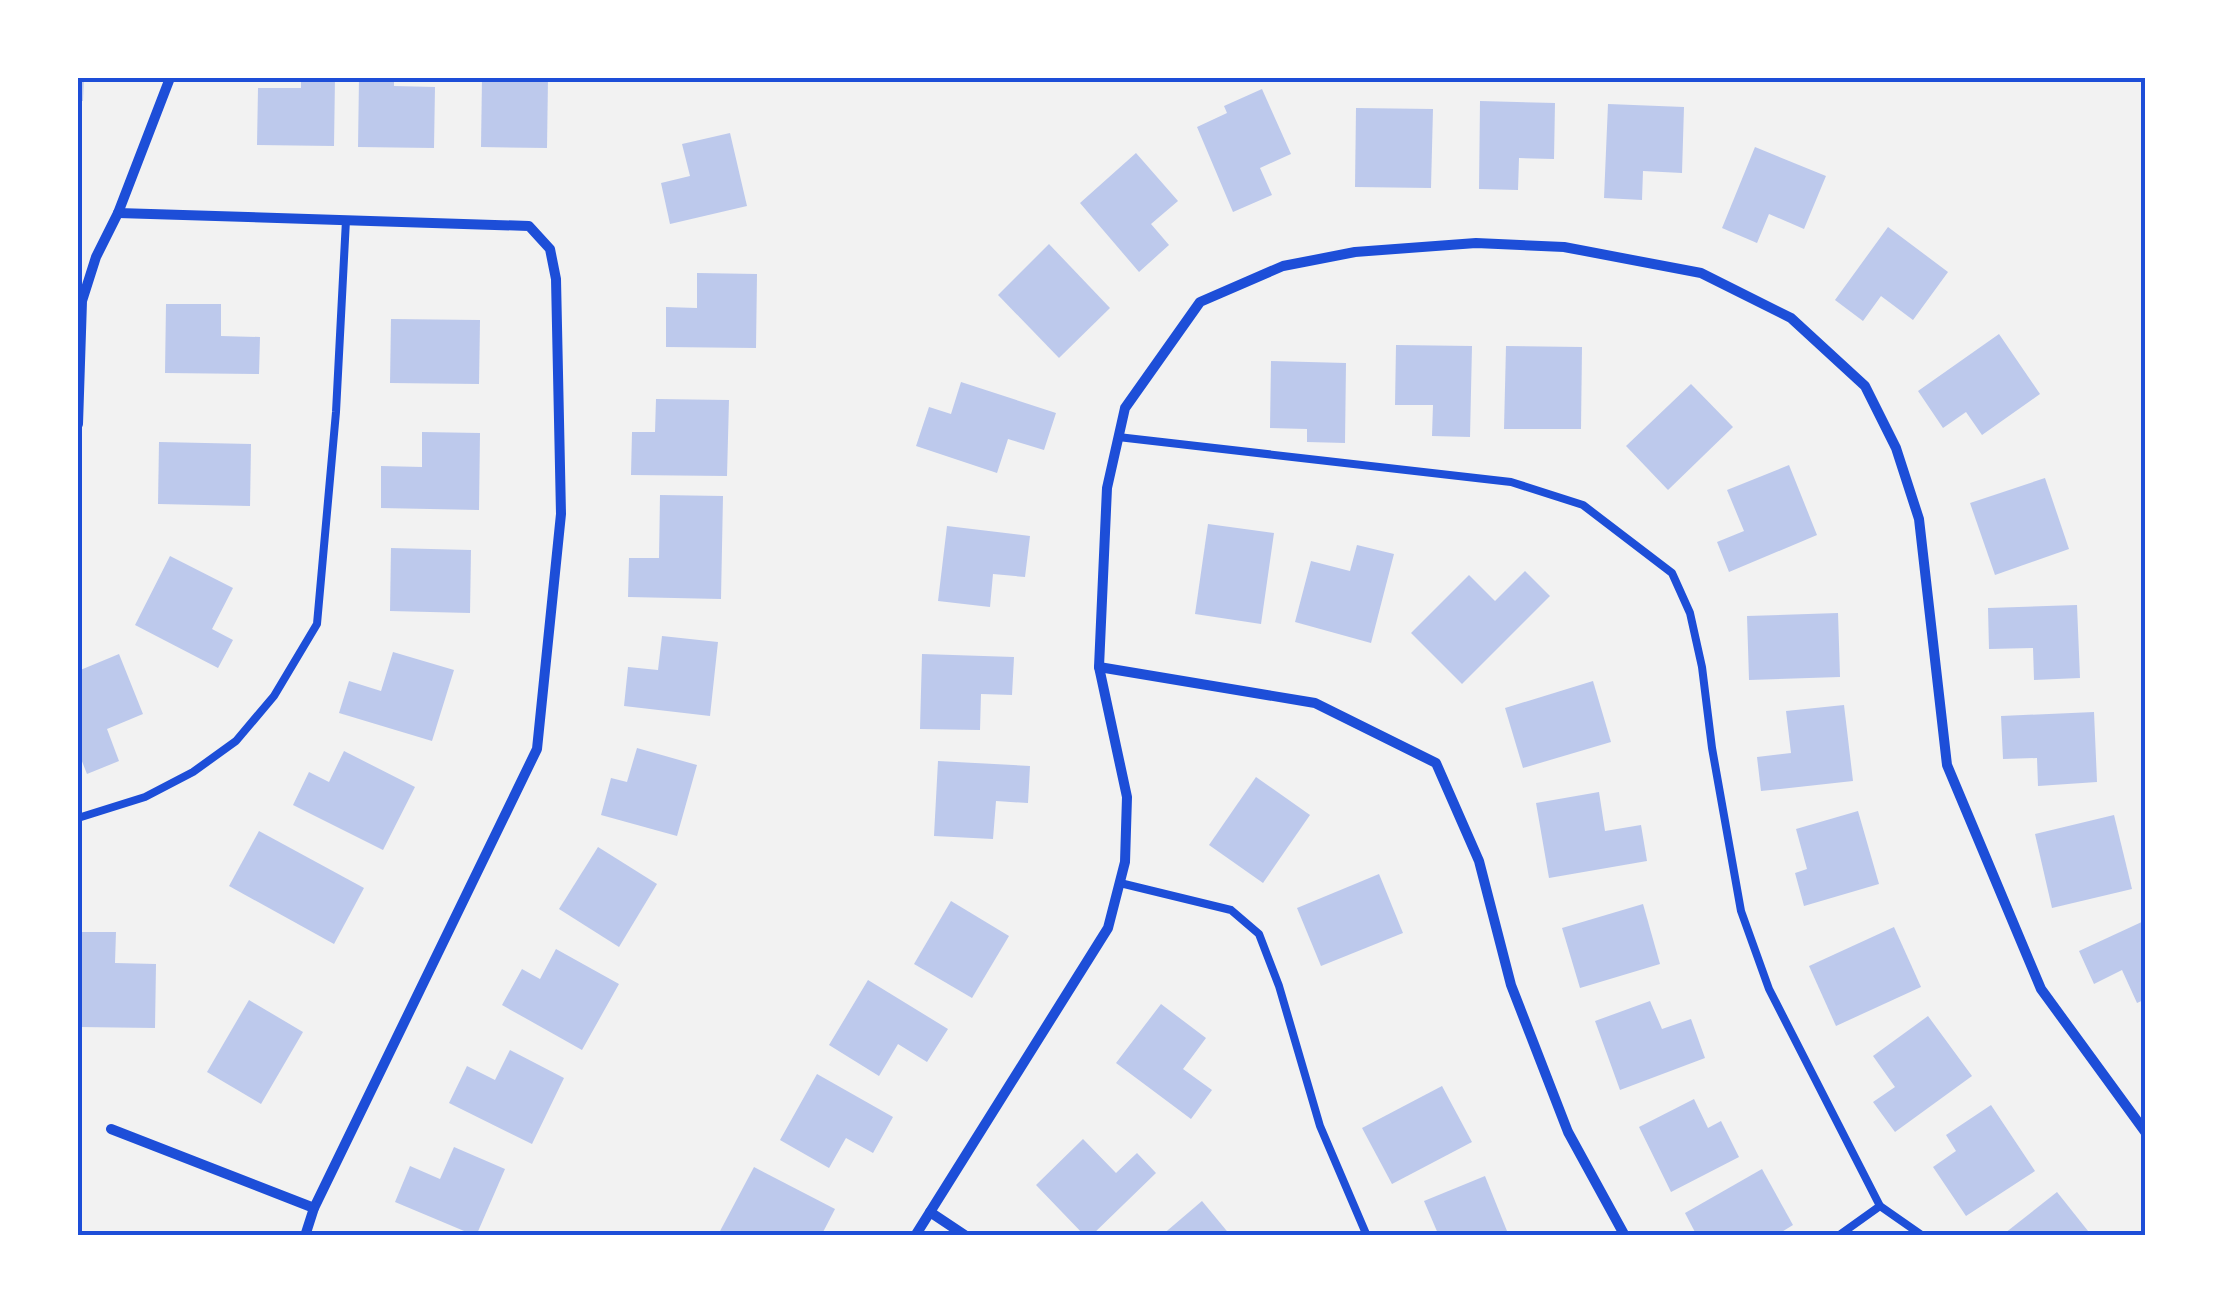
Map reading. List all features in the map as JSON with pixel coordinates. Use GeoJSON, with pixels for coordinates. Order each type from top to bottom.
{"type":"FeatureCollection","features":[{"type":"Feature","properties":{"kind":"street"},"geometry":{"type":"LineString","coordinates":[[78,424],[82,301],[170,78]]}},
{"type":"Feature","properties":{"kind":"street"},"geometry":{"type":"LineString","coordinates":[[118,213],[529,226],[550,249],[556,279],[561,514],[537,750],[314,1208],[305,1236]]}},
{"type":"Feature","properties":{"kind":"street"},"geometry":{"type":"LineString","coordinates":[[915,1236],[1108,928],[1120,883],[1125,862],[1127,796],[1098,667],[1107,488],[1124,408],[1200,302],[1283,266],[1355,252],[1476,243],[1564,247],[1701,274],[1791,318],[1865,386],[1896,448],[1919,520],[1947,766],[2041,989],[2146,1133]]}},
{"type":"Feature","properties":{"kind":"street"},"geometry":{"type":"LineString","coordinates":[[1098,667],[1314,703],[1436,763],[1480,861],[1511,985],[1568,1132],[1625,1236]]}},
{"type":"Feature","properties":{"kind":"street"},"geometry":{"type":"LineString","coordinates":[[111,1129],[314,1208]]}},
{"type":"Feature","properties":{"kind":"street"},"geometry":{"type":"LineString","coordinates":[[930,1212],[966,1236]]}},
{"type":"Feature","properties":{"kind":"lane"},"geometry":{"type":"LineString","coordinates":[[78,818],[146,797],[193,772],[236,741],[274,696],[317,624],[336,412],[346,220]]}},
{"type":"Feature","properties":{"kind":"lane"},"geometry":{"type":"LineString","coordinates":[[1118,437],[1512,482],[1583,504],[1672,573],[1690,614],[1702,667],[1741,912],[1770,989],[1880,1206],[1923,1236]]}},
{"type":"Feature","properties":{"kind":"lane"},"geometry":{"type":"LineString","coordinates":[[1120,883],[1232,910],[1259,934],[1320,1126],[1366,1236]]}},
{"type":"Feature","properties":{"kind":"lane"},"geometry":{"type":"LineString","coordinates":[[1838,1236],[1880,1206]]}},
{"type":"Feature","properties":{"kind":"building"},"geometry":{"type":"Polygon","coordinates":[[[78,78],[84,78],[83,101],[78,101],[78,78]]]}},
{"type":"Feature","properties":{"kind":"building"},"geometry":{"type":"Polygon","coordinates":[[[301,78],[335,78],[334,146],[257,145],[258,88],[301,88],[301,78]]]}},
{"type":"Feature","properties":{"kind":"building"},"geometry":{"type":"Polygon","coordinates":[[[359,78],[394,78],[394,86],[435,87],[434,148],[358,147],[359,78]]]}},
{"type":"Feature","properties":{"kind":"building"},"geometry":{"type":"Polygon","coordinates":[[[482,78],[548,78],[547,148],[481,147],[482,78]]]}},
{"type":"Feature","properties":{"kind":"building"},"geometry":{"type":"Polygon","coordinates":[[[1262,89],[1291,154],[1260,168],[1272,195],[1233,212],[1197,127],[1227,113],[1224,106],[1262,89]]]}},
{"type":"Feature","properties":{"kind":"building"},"geometry":{"type":"Polygon","coordinates":[[[1480,101],[1555,103],[1554,159],[1519,158],[1518,190],[1479,189],[1480,101]]]}},
{"type":"Feature","properties":{"kind":"building"},"geometry":{"type":"Polygon","coordinates":[[[1608,104],[1684,107],[1682,173],[1643,171],[1642,200],[1604,198],[1608,104]]]}},
{"type":"Feature","properties":{"kind":"building"},"geometry":{"type":"Polygon","coordinates":[[[1356,108],[1433,109],[1431,188],[1355,187],[1356,108]]]}},
{"type":"Feature","properties":{"kind":"building"},"geometry":{"type":"Polygon","coordinates":[[[730,133],[747,206],[670,224],[661,183],[690,176],[682,144],[730,133]]]}},
{"type":"Feature","properties":{"kind":"building"},"geometry":{"type":"Polygon","coordinates":[[[1755,147],[1826,176],[1804,229],[1769,214],[1757,243],[1722,228],[1755,147]]]}},
{"type":"Feature","properties":{"kind":"building"},"geometry":{"type":"Polygon","coordinates":[[[1136,153],[1178,201],[1151,224],[1169,245],[1139,272],[1080,203],[1136,153]]]}},
{"type":"Feature","properties":{"kind":"building"},"geometry":{"type":"Polygon","coordinates":[[[1888,227],[1948,272],[1913,320],[1881,296],[1863,321],[1835,300],[1888,227]]]}},
{"type":"Feature","properties":{"kind":"building"},"geometry":{"type":"Polygon","coordinates":[[[1049,244],[1110,308],[1059,358],[998,295],[1049,244]]]}},
{"type":"Feature","properties":{"kind":"building"},"geometry":{"type":"Polygon","coordinates":[[[697,273],[757,274],[756,348],[666,347],[666,307],[697,308],[697,273]]]}},
{"type":"Feature","properties":{"kind":"building"},"geometry":{"type":"Polygon","coordinates":[[[166,304],[221,304],[221,336],[260,337],[259,374],[165,373],[166,304]]]}},
{"type":"Feature","properties":{"kind":"building"},"geometry":{"type":"Polygon","coordinates":[[[391,319],[480,320],[479,384],[390,383],[391,319]]]}},
{"type":"Feature","properties":{"kind":"building"},"geometry":{"type":"Polygon","coordinates":[[[1999,334],[2040,394],[1982,435],[1966,412],[1943,428],[1918,391],[1999,334]]]}},
{"type":"Feature","properties":{"kind":"building"},"geometry":{"type":"Polygon","coordinates":[[[1396,345],[1472,346],[1470,437],[1432,436],[1433,405],[1395,405],[1396,345]]]}},
{"type":"Feature","properties":{"kind":"building"},"geometry":{"type":"Polygon","coordinates":[[[1506,346],[1582,347],[1581,429],[1504,429],[1506,346]]]}},
{"type":"Feature","properties":{"kind":"building"},"geometry":{"type":"Polygon","coordinates":[[[1271,361],[1346,363],[1345,443],[1307,442],[1307,429],[1270,428],[1271,361]]]}},
{"type":"Feature","properties":{"kind":"building"},"geometry":{"type":"Polygon","coordinates":[[[961,382],[1056,413],[1044,450],[1008,439],[997,473],[916,446],[929,407],[951,414],[961,382]]]}},
{"type":"Feature","properties":{"kind":"building"},"geometry":{"type":"Polygon","coordinates":[[[1691,384],[1733,427],[1668,490],[1626,446],[1691,384]]]}},
{"type":"Feature","properties":{"kind":"building"},"geometry":{"type":"Polygon","coordinates":[[[656,399],[729,400],[727,476],[631,475],[632,432],[655,432],[656,399]]]}},
{"type":"Feature","properties":{"kind":"building"},"geometry":{"type":"Polygon","coordinates":[[[422,432],[480,433],[479,510],[381,508],[381,466],[422,467],[422,432]]]}},
{"type":"Feature","properties":{"kind":"building"},"geometry":{"type":"Polygon","coordinates":[[[159,442],[251,444],[250,506],[158,504],[159,442]]]}},
{"type":"Feature","properties":{"kind":"building"},"geometry":{"type":"Polygon","coordinates":[[[1789,465],[1817,535],[1729,572],[1717,542],[1744,531],[1727,490],[1789,465]]]}},
{"type":"Feature","properties":{"kind":"building"},"geometry":{"type":"Polygon","coordinates":[[[2045,478],[2069,549],[1995,575],[1970,503],[2045,478]]]}},
{"type":"Feature","properties":{"kind":"building"},"geometry":{"type":"Polygon","coordinates":[[[660,495],[723,496],[721,599],[628,597],[629,558],[659,558],[660,495]]]}},
{"type":"Feature","properties":{"kind":"building"},"geometry":{"type":"Polygon","coordinates":[[[1208,524],[1274,533],[1261,624],[1195,614],[1208,524]]]}},
{"type":"Feature","properties":{"kind":"building"},"geometry":{"type":"Polygon","coordinates":[[[947,526],[1030,536],[1025,577],[993,574],[990,607],[938,601],[947,526]]]}},
{"type":"Feature","properties":{"kind":"building"},"geometry":{"type":"Polygon","coordinates":[[[1357,545],[1394,554],[1371,643],[1295,622],[1311,561],[1350,571],[1357,545]]]}},
{"type":"Feature","properties":{"kind":"building"},"geometry":{"type":"Polygon","coordinates":[[[391,548],[471,550],[470,613],[390,611],[391,548]]]}},
{"type":"Feature","properties":{"kind":"building"},"geometry":{"type":"Polygon","coordinates":[[[170,556],[233,588],[212,629],[233,640],[218,668],[135,625],[170,556]]]}},
{"type":"Feature","properties":{"kind":"building"},"geometry":{"type":"Polygon","coordinates":[[[1525,571],[1550,596],[1462,684],[1411,633],[1469,575],[1495,601],[1525,571]]]}},
{"type":"Feature","properties":{"kind":"building"},"geometry":{"type":"Polygon","coordinates":[[[2077,605],[2080,678],[2034,680],[2033,648],[1989,649],[1988,608],[2077,605]]]}},
{"type":"Feature","properties":{"kind":"building"},"geometry":{"type":"Polygon","coordinates":[[[1838,613],[1840,677],[1749,680],[1747,616],[1838,613]]]}},
{"type":"Feature","properties":{"kind":"building"},"geometry":{"type":"Polygon","coordinates":[[[662,636],[718,642],[710,716],[624,706],[628,667],[658,670],[662,636]]]}},
{"type":"Feature","properties":{"kind":"building"},"geometry":{"type":"Polygon","coordinates":[[[393,652],[454,670],[432,741],[339,713],[349,681],[381,691],[393,652]]]}},
{"type":"Feature","properties":{"kind":"building"},"geometry":{"type":"Polygon","coordinates":[[[119,654],[143,714],[107,729],[119,761],[87,774],[78,751],[78,671],[119,654]]]}},
{"type":"Feature","properties":{"kind":"building"},"geometry":{"type":"Polygon","coordinates":[[[922,654],[1014,657],[1012,695],[981,694],[980,730],[920,729],[922,654]]]}},
{"type":"Feature","properties":{"kind":"building"},"geometry":{"type":"Polygon","coordinates":[[[1593,681],[1611,742],[1523,768],[1505,708],[1593,681]]]}},
{"type":"Feature","properties":{"kind":"building"},"geometry":{"type":"Polygon","coordinates":[[[1844,705],[1853,781],[1761,791],[1757,757],[1791,753],[1786,711],[1844,705]]]}},
{"type":"Feature","properties":{"kind":"building"},"geometry":{"type":"Polygon","coordinates":[[[2094,712],[2097,782],[2038,786],[2037,758],[2003,759],[2001,716],[2094,712]]]}},
{"type":"Feature","properties":{"kind":"building"},"geometry":{"type":"Polygon","coordinates":[[[637,748],[697,765],[677,836],[601,815],[611,778],[627,782],[637,748]]]}},
{"type":"Feature","properties":{"kind":"building"},"geometry":{"type":"Polygon","coordinates":[[[344,751],[415,787],[383,850],[293,805],[309,772],[329,782],[344,751]]]}},
{"type":"Feature","properties":{"kind":"building"},"geometry":{"type":"Polygon","coordinates":[[[938,761],[1030,766],[1028,803],[996,801],[993,839],[934,836],[938,761]]]}},
{"type":"Feature","properties":{"kind":"building"},"geometry":{"type":"Polygon","coordinates":[[[1256,777],[1310,815],[1263,883],[1209,845],[1256,777]]]}},
{"type":"Feature","properties":{"kind":"building"},"geometry":{"type":"Polygon","coordinates":[[[1599,792],[1605,831],[1641,825],[1647,861],[1549,878],[1536,803],[1599,792]]]}},
{"type":"Feature","properties":{"kind":"building"},"geometry":{"type":"Polygon","coordinates":[[[1858,811],[1879,884],[1804,906],[1795,873],[1807,869],[1796,829],[1858,811]]]}},
{"type":"Feature","properties":{"kind":"building"},"geometry":{"type":"Polygon","coordinates":[[[2114,815],[2132,889],[2052,908],[2035,834],[2114,815]]]}},
{"type":"Feature","properties":{"kind":"building"},"geometry":{"type":"Polygon","coordinates":[[[259,831],[364,888],[334,944],[229,886],[259,831]]]}},
{"type":"Feature","properties":{"kind":"building"},"geometry":{"type":"Polygon","coordinates":[[[598,847],[657,884],[619,947],[559,909],[598,847]]]}},
{"type":"Feature","properties":{"kind":"building"},"geometry":{"type":"Polygon","coordinates":[[[1379,874],[1403,933],[1321,966],[1297,908],[1379,874]]]}},
{"type":"Feature","properties":{"kind":"building"},"geometry":{"type":"Polygon","coordinates":[[[951,901],[1009,936],[972,998],[914,964],[951,901]]]}},
{"type":"Feature","properties":{"kind":"building"},"geometry":{"type":"Polygon","coordinates":[[[1643,904],[1660,964],[1580,988],[1562,928],[1643,904]]]}},
{"type":"Feature","properties":{"kind":"building"},"geometry":{"type":"Polygon","coordinates":[[[2146,920],[2146,999],[2137,1003],[2122,970],[2094,984],[2079,951],[2146,920]]]}},
{"type":"Feature","properties":{"kind":"building"},"geometry":{"type":"Polygon","coordinates":[[[1894,927],[1921,987],[1836,1026],[1809,966],[1894,927]]]}},
{"type":"Feature","properties":{"kind":"building"},"geometry":{"type":"Polygon","coordinates":[[[82,932],[116,932],[115,963],[156,964],[155,1028],[80,1027],[82,932]]]}},
{"type":"Feature","properties":{"kind":"building"},"geometry":{"type":"Polygon","coordinates":[[[556,949],[619,984],[582,1050],[502,1005],[522,969],[540,979],[556,949]]]}},
{"type":"Feature","properties":{"kind":"building"},"geometry":{"type":"Polygon","coordinates":[[[868,980],[948,1029],[927,1062],[898,1044],[879,1076],[829,1045],[868,980]]]}},
{"type":"Feature","properties":{"kind":"building"},"geometry":{"type":"Polygon","coordinates":[[[249,1000],[303,1032],[261,1104],[207,1072],[249,1000]]]}},
{"type":"Feature","properties":{"kind":"building"},"geometry":{"type":"Polygon","coordinates":[[[1650,1001],[1662,1029],[1691,1019],[1705,1058],[1620,1090],[1595,1021],[1650,1001]]]}},
{"type":"Feature","properties":{"kind":"building"},"geometry":{"type":"Polygon","coordinates":[[[1161,1004],[1206,1038],[1183,1069],[1212,1090],[1191,1119],[1116,1063],[1161,1004]]]}},
{"type":"Feature","properties":{"kind":"building"},"geometry":{"type":"Polygon","coordinates":[[[1928,1016],[1972,1076],[1895,1132],[1873,1102],[1895,1087],[1873,1056],[1928,1016]]]}},
{"type":"Feature","properties":{"kind":"building"},"geometry":{"type":"Polygon","coordinates":[[[510,1050],[564,1078],[532,1144],[449,1103],[467,1066],[495,1080],[510,1050]]]}},
{"type":"Feature","properties":{"kind":"building"},"geometry":{"type":"Polygon","coordinates":[[[817,1074],[893,1117],[873,1153],[846,1138],[829,1168],[780,1140],[817,1074]]]}},
{"type":"Feature","properties":{"kind":"building"},"geometry":{"type":"Polygon","coordinates":[[[1442,1086],[1472,1142],[1392,1184],[1362,1128],[1442,1086]]]}},
{"type":"Feature","properties":{"kind":"building"},"geometry":{"type":"Polygon","coordinates":[[[1694,1099],[1708,1128],[1721,1121],[1739,1157],[1671,1192],[1639,1127],[1694,1099]]]}},
{"type":"Feature","properties":{"kind":"building"},"geometry":{"type":"Polygon","coordinates":[[[1991,1105],[2035,1171],[1966,1216],[1933,1167],[1956,1151],[1946,1135],[1991,1105]]]}},
{"type":"Feature","properties":{"kind":"building"},"geometry":{"type":"Polygon","coordinates":[[[1083,1139],[1116,1173],[1137,1153],[1156,1173],[1091,1236],[1085,1236],[1036,1185],[1083,1139]]]}},
{"type":"Feature","properties":{"kind":"building"},"geometry":{"type":"Polygon","coordinates":[[[454,1147],[505,1169],[476,1236],[395,1202],[410,1166],[440,1179],[454,1147]]]}},
{"type":"Feature","properties":{"kind":"building"},"geometry":{"type":"Polygon","coordinates":[[[754,1167],[835,1209],[821,1236],[719,1233],[754,1167]]]}},
{"type":"Feature","properties":{"kind":"building"},"geometry":{"type":"Polygon","coordinates":[[[1762,1169],[1793,1225],[1775,1236],[1697,1236],[1685,1213],[1762,1169]]]}},
{"type":"Feature","properties":{"kind":"building"},"geometry":{"type":"Polygon","coordinates":[[[1485,1176],[1509,1236],[1439,1236],[1424,1201],[1485,1176]]]}},
{"type":"Feature","properties":{"kind":"building"},"geometry":{"type":"Polygon","coordinates":[[[2057,1192],[2092,1236],[2007,1236],[2005,1233],[2057,1192]]]}},
{"type":"Feature","properties":{"kind":"building"},"geometry":{"type":"Polygon","coordinates":[[[1202,1201],[1231,1236],[1161,1236],[1202,1201]]]}}]}
